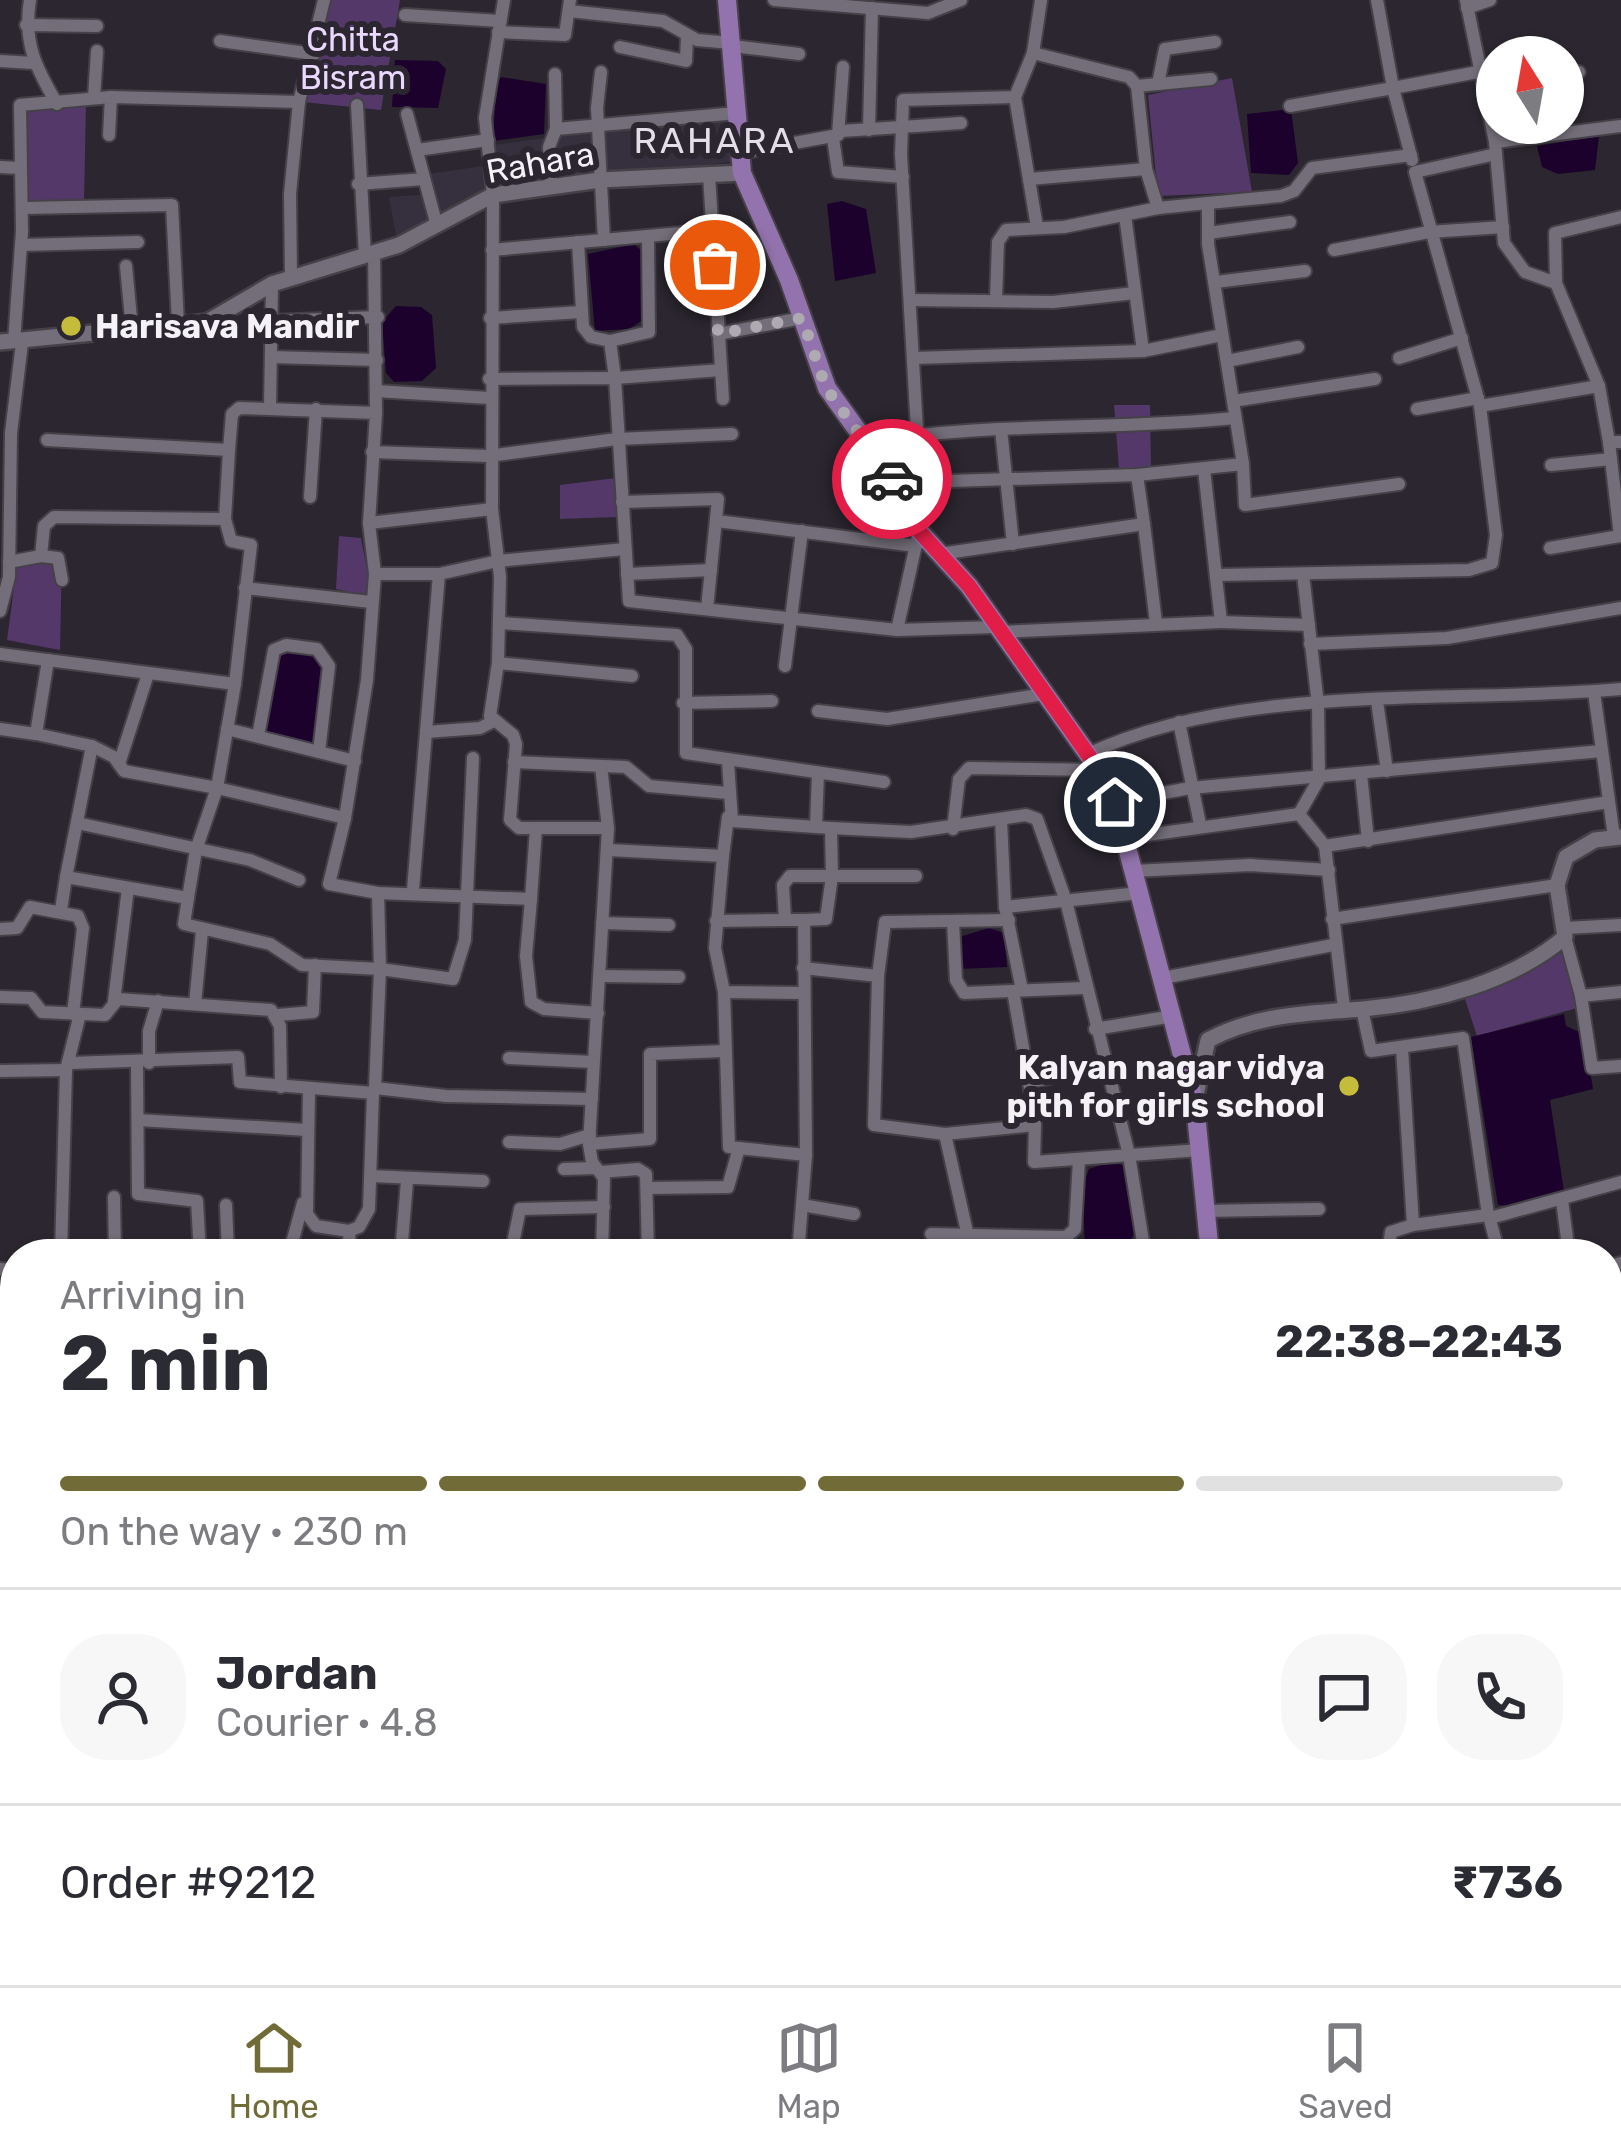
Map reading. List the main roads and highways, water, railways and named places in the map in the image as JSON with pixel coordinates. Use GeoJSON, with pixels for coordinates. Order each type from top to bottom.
{"type":"FeatureCollection","features":[{"type":"Feature","properties":{"kind":"main road"},"geometry":{"type":"LineString","coordinates":[[728,0],[742,173],[826,388],[901,491],[917,538],[940,554],[998,630],[1094,762],[1115,802],[1195,1104],[1208,1239]]}},
{"type":"Feature","properties":{"kind":"place","name":"Harisava Mandir"},"geometry":{"type":"Point","coordinates":[71,326]}},
{"type":"Feature","properties":{"kind":"place","name":"Kalyan nagar vidya pith for girls school"},"geometry":{"type":"Point","coordinates":[1349,1086]}},
{"type":"Feature","properties":{"kind":"district","name":"RAHARA"},"geometry":{"type":"Point","coordinates":[715,140]}},
{"type":"Feature","properties":{"kind":"park label","name":"Chitta Bisram"},"geometry":{"type":"Point","coordinates":[353,58]}}]}
